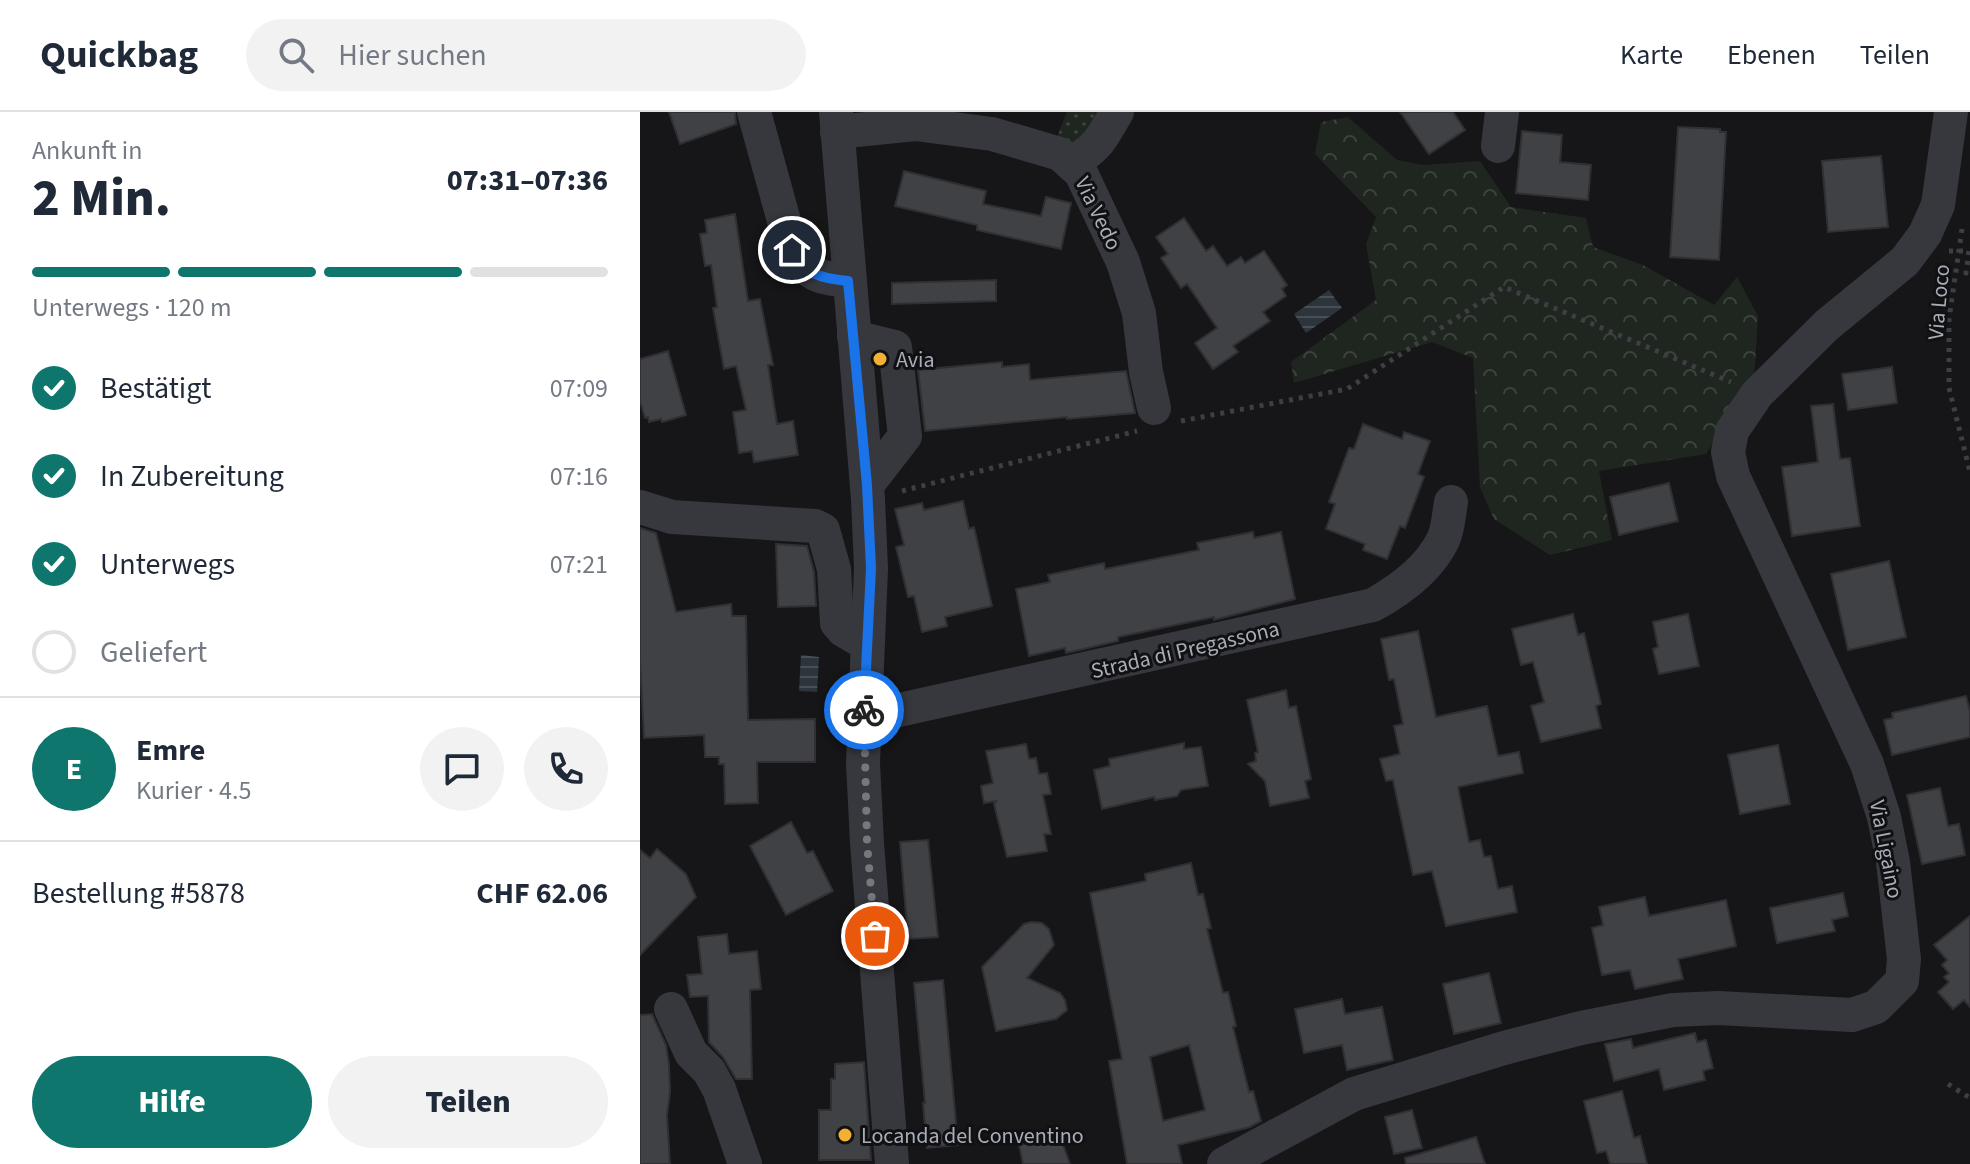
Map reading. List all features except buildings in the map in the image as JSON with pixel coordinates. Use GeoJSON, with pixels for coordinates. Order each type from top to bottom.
{"type":"FeatureCollection","features":[{"type":"Feature","properties":{"kind":"street"},"geometry":{"type":"LineString","coordinates":[[754,112],[792,250],[802,266],[819,277],[848,281]]}},
{"type":"Feature","properties":{"kind":"street"},"geometry":{"type":"LineString","coordinates":[[1073,163],[1107,134],[1117,112]]}},
{"type":"Feature","properties":{"kind":"street"},"geometry":{"type":"LineString","coordinates":[[1498,146],[1502,112]]}},
{"type":"Feature","properties":{"kind":"street","name":"Via Ligaino"},"geometry":{"type":"LineString","coordinates":[[1224,1164],[1354,1094],[1504,1048],[1581,1028],[1673,1010],[1718,1008],[1852,1015],[1876,1007],[1902,981],[1904,959],[1893,862],[1884,817],[1867,764],[1733,476],[1728,452],[1732,431],[1757,394],[1827,325],[1905,261],[1925,234],[1938,205],[1951,112]]}},
{"type":"Feature","properties":{"kind":"street"},"geometry":{"type":"LineString","coordinates":[[836,122],[867,492],[871,568],[863,718],[867,843],[892,1164]]}},
{"type":"Feature","properties":{"kind":"street","name":"Via Vedo"},"geometry":{"type":"LineString","coordinates":[[836,122],[915,124],[976,132],[1036,145],[1060,154],[1073,163],[1081,173],[1123,262],[1139,313],[1146,372],[1158,420]]}},
{"type":"Feature","properties":{"kind":"street","name":"Strada di Pregassona"},"geometry":{"type":"LineString","coordinates":[[863,718],[1373,605],[1396,592],[1421,569],[1444,539],[1451,502]]}},
{"type":"Feature","properties":{"kind":"street"},"geometry":{"type":"LineString","coordinates":[[640,507],[672,517],[815,526],[823,530],[834,569],[837,623],[867,644]]}},
{"type":"Feature","properties":{"kind":"street"},"geometry":{"type":"LineString","coordinates":[[671,1009],[691,1053],[709,1071],[719,1089],[745,1164]]}},
{"type":"Feature","properties":{"kind":"path","name":"Via Loco"},"geometry":{"type":"LineString","coordinates":[[1962,226],[1949,319],[1949,388],[1970,472]]}},
{"type":"Feature","properties":{"kind":"path"},"geometry":{"type":"LineString","coordinates":[[867,492],[1158,420],[1347,389],[1504,287],[1757,394]]}},
{"type":"Feature","properties":{"kind":"path"},"geometry":{"type":"LineString","coordinates":[[1948,1084],[1970,1098]]}},
{"type":"Feature","properties":{"kind":"green space"},"geometry":{"type":"Polygon","coordinates":[[[1067,112],[1102,112],[1077,153],[1056,140],[1067,112]]]}},
{"type":"Feature","properties":{"kind":"green space"},"geometry":{"type":"Polygon","coordinates":[[[1348,117],[1397,160],[1423,165],[1480,161],[1511,207],[1586,218],[1593,247],[1643,265],[1714,305],[1737,277],[1758,316],[1754,379],[1706,454],[1599,471],[1612,540],[1550,555],[1494,519],[1480,487],[1473,358],[1432,342],[1294,383],[1291,362],[1376,300],[1366,244],[1376,217],[1315,154],[1321,122],[1348,117]]]}},
{"type":"Feature","properties":{"kind":"shaded area"},"geometry":{"type":"Polygon","coordinates":[[[1329,290],[1342,308],[1306,333],[1294,314],[1329,290]]]}},
{"type":"Feature","properties":{"kind":"shaded area"},"geometry":{"type":"Polygon","coordinates":[[[801,655],[819,657],[817,692],[799,691],[801,655]]]}},
{"type":"Feature","properties":{"kind":"way so far"},"geometry":{"type":"LineString","coordinates":[[864,710],[863,763],[875,936]]}},
{"type":"Feature","properties":{"kind":"place","name":"Avia"},"geometry":{"type":"Point","coordinates":[880,359]}},
{"type":"Feature","properties":{"kind":"place","name":"Locanda del Conventino"},"geometry":{"type":"Point","coordinates":[845,1135]}},
{"type":"Feature","properties":{"kind":"route"},"geometry":{"type":"LineString","coordinates":[[792,250],[802,266],[819,277],[848,281],[867,485],[871,568],[864,710]]}}]}
